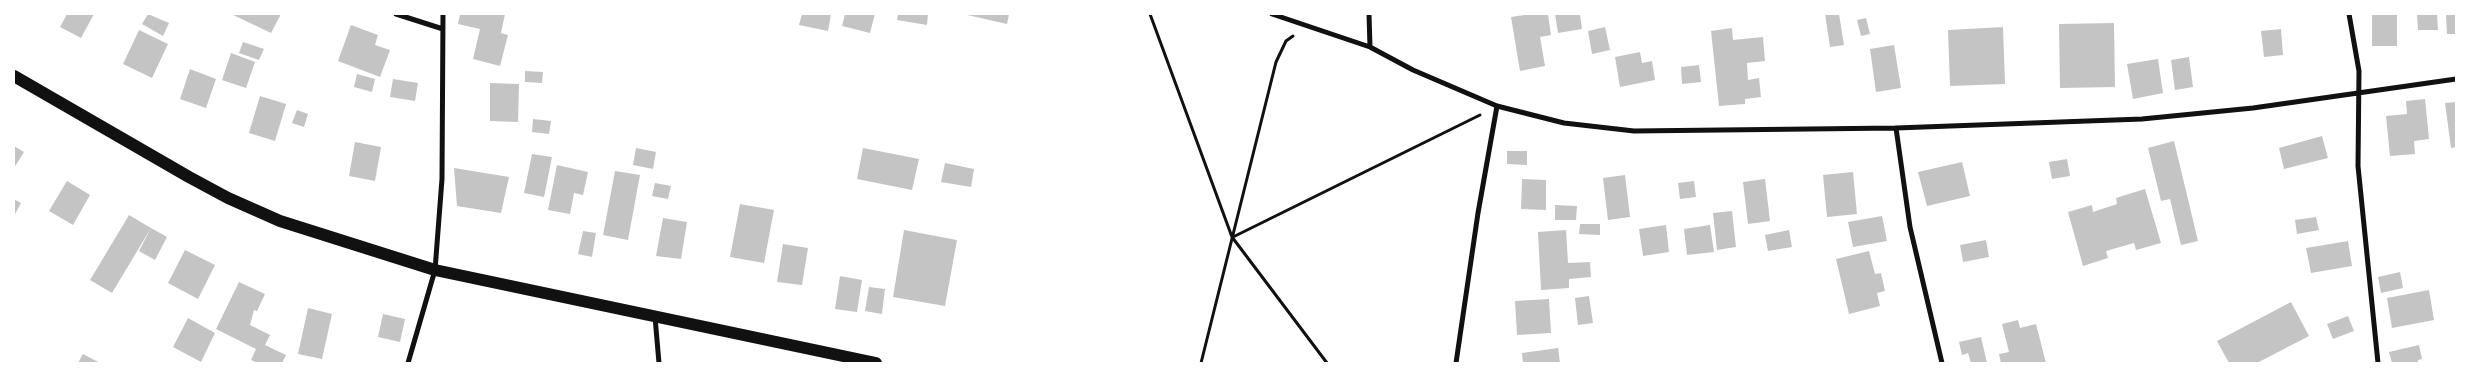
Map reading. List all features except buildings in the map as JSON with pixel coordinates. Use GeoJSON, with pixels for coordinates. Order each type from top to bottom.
{"type":"FeatureCollection","features":[{"type":"Feature","properties":{"kind":"main road"},"geometry":{"type":"LineString","coordinates":[[14,76],[105,130],[228,198],[280,221],[435,270],[876,363]]}},
{"type":"Feature","properties":{"kind":"street"},"geometry":{"type":"LineString","coordinates":[[396,14],[443,29]]}},
{"type":"Feature","properties":{"kind":"street"},"geometry":{"type":"LineString","coordinates":[[408,363],[435,270],[442,179],[443,14]]}},
{"type":"Feature","properties":{"kind":"street"},"geometry":{"type":"LineString","coordinates":[[1272,14],[1370,48],[1413,70],[1497,106],[1564,123],[1634,131],[1896,128],[2142,119],[2252,108],[2456,78]]}},
{"type":"Feature","properties":{"kind":"street"},"geometry":{"type":"LineString","coordinates":[[1369,14],[1370,48]]}},
{"type":"Feature","properties":{"kind":"street"},"geometry":{"type":"LineString","coordinates":[[2349,14],[2359,71],[2358,166],[2378,363]]}},
{"type":"Feature","properties":{"kind":"street"},"geometry":{"type":"LineString","coordinates":[[1456,363],[1478,213],[1497,106]]}},
{"type":"Feature","properties":{"kind":"street"},"geometry":{"type":"LineString","coordinates":[[1896,128],[1910,227],[1942,363]]}},
{"type":"Feature","properties":{"kind":"street"},"geometry":{"type":"LineString","coordinates":[[655,316],[659,363]]}},
{"type":"Feature","properties":{"kind":"path"},"geometry":{"type":"LineString","coordinates":[[1150,14],[1232,237],[1327,363]]}},
{"type":"Feature","properties":{"kind":"path"},"geometry":{"type":"LineString","coordinates":[[1201,363],[1276,62],[1286,42],[1304,25]]}},
{"type":"Feature","properties":{"kind":"path"},"geometry":{"type":"LineString","coordinates":[[1232,237],[1497,106]]}}]}
